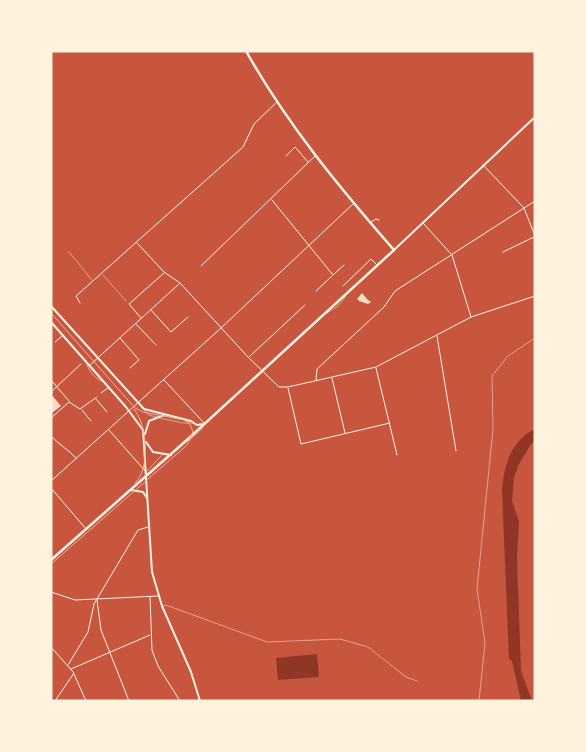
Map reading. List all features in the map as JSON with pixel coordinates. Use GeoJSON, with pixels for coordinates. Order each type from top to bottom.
{"type":"FeatureCollection","features":[{"type":"Feature","properties":{"kind":"main road"},"geometry":{"type":"LineString","coordinates":[[246,51],[277,102],[315,156],[394,250]]}},
{"type":"Feature","properties":{"kind":"main road"},"geometry":{"type":"LineString","coordinates":[[51,560],[131,490],[147,473],[171,455],[394,250],[535,117]]}},
{"type":"Feature","properties":{"kind":"main road"},"geometry":{"type":"LineString","coordinates":[[51,306],[143,408],[194,423],[205,423]]}},
{"type":"Feature","properties":{"kind":"main road"},"geometry":{"type":"LineString","coordinates":[[51,322],[129,411],[145,436],[148,527],[152,572],[158,596],[191,672],[200,701]]}},
{"type":"Feature","properties":{"kind":"main road"},"geometry":{"type":"LineString","coordinates":[[145,436],[147,424],[156,417],[166,415]]}},
{"type":"Feature","properties":{"kind":"main road"},"geometry":{"type":"LineString","coordinates":[[194,423],[196,432]]}},
{"type":"Feature","properties":{"kind":"main road"},"geometry":{"type":"LineString","coordinates":[[146,440],[151,450],[162,455],[171,455]]}},
{"type":"Feature","properties":{"kind":"main road"},"geometry":{"type":"LineString","coordinates":[[131,490],[143,492],[148,503]]}},
{"type":"Feature","properties":{"kind":"street"},"geometry":{"type":"LineString","coordinates":[[80,303],[76,296],[243,146],[254,124],[277,102]]}},
{"type":"Feature","properties":{"kind":"street"},"geometry":{"type":"LineString","coordinates":[[286,156],[295,147],[309,163]]}},
{"type":"Feature","properties":{"kind":"street"},"geometry":{"type":"LineString","coordinates":[[202,266],[315,156]]}},
{"type":"Feature","properties":{"kind":"street"},"geometry":{"type":"LineString","coordinates":[[483,164],[524,208],[535,236],[502,252]]}},
{"type":"Feature","properties":{"kind":"street"},"geometry":{"type":"LineString","coordinates":[[271,199],[333,275]]}},
{"type":"Feature","properties":{"kind":"street"},"geometry":{"type":"LineString","coordinates":[[316,381],[317,369],[384,307],[395,291],[535,201]]}},
{"type":"Feature","properties":{"kind":"street"},"geometry":{"type":"LineString","coordinates":[[51,481],[221,328],[354,203]]}},
{"type":"Feature","properties":{"kind":"street"},"geometry":{"type":"LineString","coordinates":[[370,222],[376,219],[379,220]]}},
{"type":"Feature","properties":{"kind":"street"},"geometry":{"type":"LineString","coordinates":[[422,222],[452,255],[471,318]]}},
{"type":"Feature","properties":{"kind":"street"},"geometry":{"type":"LineString","coordinates":[[137,243],[164,272],[180,283],[248,358],[280,387],[288,388],[376,367],[471,318],[535,296]]}},
{"type":"Feature","properties":{"kind":"street"},"geometry":{"type":"LineString","coordinates":[[343,286],[372,259],[377,265]]}},
{"type":"Feature","properties":{"kind":"street"},"geometry":{"type":"LineString","coordinates":[[316,291],[344,265]]}},
{"type":"Feature","properties":{"kind":"street"},"geometry":{"type":"LineString","coordinates":[[141,318],[129,304],[164,272]]}},
{"type":"Feature","properties":{"kind":"street"},"geometry":{"type":"LineString","coordinates":[[90,366],[180,283]]}},
{"type":"Feature","properties":{"kind":"street"},"geometry":{"type":"LineString","coordinates":[[248,358],[305,305]]}},
{"type":"Feature","properties":{"kind":"street"},"geometry":{"type":"LineString","coordinates":[[150,310],[171,332],[188,317]]}},
{"type":"Feature","properties":{"kind":"street"},"geometry":{"type":"LineString","coordinates":[[136,323],[156,346]]}},
{"type":"Feature","properties":{"kind":"street"},"geometry":{"type":"LineString","coordinates":[[56,342],[63,335]]}},
{"type":"Feature","properties":{"kind":"street"},"geometry":{"type":"LineString","coordinates":[[436,336],[456,451]]}},
{"type":"Feature","properties":{"kind":"street"},"geometry":{"type":"LineString","coordinates":[[119,338],[139,360],[130,368]]}},
{"type":"Feature","properties":{"kind":"street"},"geometry":{"type":"LineString","coordinates":[[52,391],[81,364]]}},
{"type":"Feature","properties":{"kind":"street"},"geometry":{"type":"LineString","coordinates":[[376,367],[397,455]]}},
{"type":"Feature","properties":{"kind":"street"},"geometry":{"type":"LineString","coordinates":[[332,377],[345,434]]}},
{"type":"Feature","properties":{"kind":"street"},"geometry":{"type":"LineString","coordinates":[[51,380],[68,402],[81,409],[91,421]]}},
{"type":"Feature","properties":{"kind":"street"},"geometry":{"type":"LineString","coordinates":[[163,380],[205,423]]}},
{"type":"Feature","properties":{"kind":"street"},"geometry":{"type":"LineString","coordinates":[[101,393],[108,387]]}},
{"type":"Feature","properties":{"kind":"street"},"geometry":{"type":"LineString","coordinates":[[288,388],[301,444],[390,423]]}},
{"type":"Feature","properties":{"kind":"street"},"geometry":{"type":"LineString","coordinates":[[81,409],[96,398],[107,412]]}},
{"type":"Feature","properties":{"kind":"street"},"geometry":{"type":"LineString","coordinates":[[51,418],[68,402]]}},
{"type":"Feature","properties":{"kind":"street"},"geometry":{"type":"LineString","coordinates":[[108,429],[147,473]]}},
{"type":"Feature","properties":{"kind":"street"},"geometry":{"type":"LineString","coordinates":[[51,436],[61,447],[68,449],[77,458]]}},
{"type":"Feature","properties":{"kind":"street"},"geometry":{"type":"LineString","coordinates":[[51,488],[86,529]]}},
{"type":"Feature","properties":{"kind":"street"},"geometry":{"type":"LineString","coordinates":[[68,665],[88,632],[97,599],[138,530],[148,527]]}},
{"type":"Feature","properties":{"kind":"street"},"geometry":{"type":"LineString","coordinates":[[51,592],[71,600],[158,596]]}},
{"type":"Feature","properties":{"kind":"street"},"geometry":{"type":"LineString","coordinates":[[150,596],[152,650],[158,666],[180,701]]}},
{"type":"Feature","properties":{"kind":"street"},"geometry":{"type":"LineString","coordinates":[[97,599],[101,630],[129,701]]}},
{"type":"Feature","properties":{"kind":"street"},"geometry":{"type":"LineString","coordinates":[[71,669],[151,635]]}},
{"type":"Feature","properties":{"kind":"street"},"geometry":{"type":"LineString","coordinates":[[51,647],[74,673],[86,701]]}},
{"type":"Feature","properties":{"kind":"street"},"geometry":{"type":"LineString","coordinates":[[54,701],[74,673]]}},
{"type":"Feature","properties":{"kind":"lane"},"geometry":{"type":"LineString","coordinates":[[69,252],[92,280]]}},
{"type":"Feature","properties":{"kind":"lane"},"geometry":{"type":"LineString","coordinates":[[85,361],[88,369],[98,380],[104,382]]}},
{"type":"Feature","properties":{"kind":"lane"},"geometry":{"type":"LineString","coordinates":[[143,408],[149,415],[183,424],[194,423]]}},
{"type":"Feature","properties":{"kind":"lane"},"geometry":{"type":"LineString","coordinates":[[185,442],[200,431],[205,423]]}},
{"type":"Feature","properties":{"kind":"lane"},"geometry":{"type":"LineString","coordinates":[[147,473],[162,455]]}},
{"type":"Feature","properties":{"kind":"lane"},"geometry":{"type":"LineString","coordinates":[[162,606],[166,605],[267,642],[340,639],[358,644],[368,647],[406,677],[417,681]]}},
{"type":"Feature","properties":{"kind":"path"},"geometry":{"type":"LineString","coordinates":[[101,273],[129,304]]}},
{"type":"Feature","properties":{"kind":"path"},"geometry":{"type":"LineString","coordinates":[[479,701],[485,643],[477,589],[493,429],[492,376],[508,356],[535,338]]}},
{"type":"Feature","properties":{"kind":"shaded area"},"geometry":{"type":"Polygon","coordinates":[[[535,429],[535,442],[531,444],[518,466],[514,478],[512,501],[519,521],[517,558],[521,671],[532,701],[521,701],[512,661],[509,659],[502,490],[510,455],[520,440],[535,429]]]}},
{"type":"Feature","properties":{"kind":"shaded area"},"geometry":{"type":"Polygon","coordinates":[[[317,654],[319,677],[278,680],[276,658],[317,654]]]}},
{"type":"Feature","properties":{"kind":"building"},"geometry":{"type":"Polygon","coordinates":[[[362,293],[371,302],[368,304],[357,299],[362,293]]]}},
{"type":"Feature","properties":{"kind":"building"},"geometry":{"type":"Polygon","coordinates":[[[51,394],[61,406],[52,413],[51,411],[51,394]]]}},
{"type":"Feature","properties":{"kind":"tram line"},"geometry":{"type":"LineString","coordinates":[[51,313],[135,408],[143,412],[184,420],[190,424],[193,432],[187,445],[51,564]]}},
{"type":"Feature","properties":{"kind":"tram line"},"geometry":{"type":"LineString","coordinates":[[134,409],[142,425],[145,446],[143,468],[135,483]]}}]}
